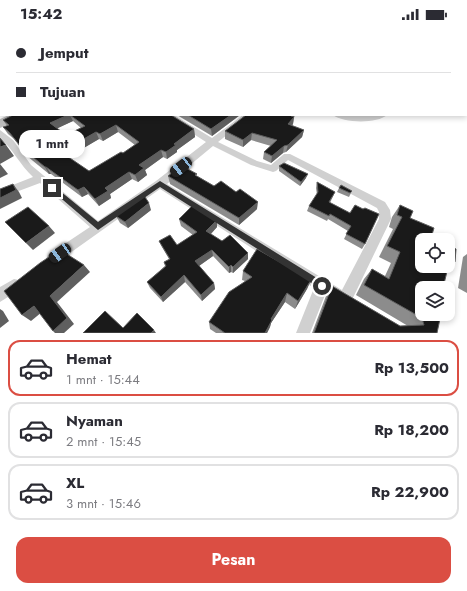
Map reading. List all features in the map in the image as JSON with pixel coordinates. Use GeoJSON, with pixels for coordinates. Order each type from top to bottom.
{"type":"FeatureCollection","features":[{"type":"Feature","properties":{"kind":"street"},"geometry":{"type":"LineString","coordinates":[[0,124],[17,116]]}},
{"type":"Feature","properties":{"kind":"street"},"geometry":{"type":"LineString","coordinates":[[170,116],[212,142],[254,164],[273,169],[288,156],[379,203],[384,208],[386,213],[385,219],[345,299]]}},
{"type":"Feature","properties":{"kind":"street"},"geometry":{"type":"LineString","coordinates":[[41,266],[160,184],[247,116]]}},
{"type":"Feature","properties":{"kind":"street"},"geometry":{"type":"LineString","coordinates":[[341,116],[354,119],[367,119],[379,116]]}},
{"type":"Feature","properties":{"kind":"street"},"geometry":{"type":"LineString","coordinates":[[0,133],[10,142],[28,167],[98,227]]}},
{"type":"Feature","properties":{"kind":"street"},"geometry":{"type":"LineString","coordinates":[[0,194],[41,178]]}},
{"type":"Feature","properties":{"kind":"street"},"geometry":{"type":"LineString","coordinates":[[160,184],[358,307]]}},
{"type":"Feature","properties":{"kind":"street"},"geometry":{"type":"LineString","coordinates":[[0,295],[22,280]]}},
{"type":"Feature","properties":{"kind":"street"},"geometry":{"type":"LineString","coordinates":[[303,333],[322,286]]}},
{"type":"Feature","properties":{"kind":"building"},"geometry":{"type":"Polygon","coordinates":[[[11,116],[66,116],[50,123],[66,135],[85,126],[71,116],[173,116],[194,129],[166,152],[161,150],[139,165],[144,168],[135,175],[129,172],[105,188],[108,191],[95,199],[84,187],[78,190],[45,167],[22,148],[3,127],[9,125],[3,120],[11,116]],[[116,125],[100,134],[96,132],[61,152],[89,171],[121,152],[123,153],[139,142],[116,125]]]}},
{"type":"Feature","properties":{"kind":"building"},"geometry":{"type":"Polygon","coordinates":[[[190,116],[230,116],[211,129],[190,116]]]}},
{"type":"Feature","properties":{"kind":"building"},"geometry":{"type":"Polygon","coordinates":[[[245,116],[291,116],[294,117],[288,124],[304,130],[288,145],[284,146],[272,156],[264,152],[277,140],[252,133],[243,140],[225,131],[245,116]]]}},
{"type":"Feature","properties":{"kind":"building"},"geometry":{"type":"Polygon","coordinates":[[[0,138],[6,145],[0,147],[0,138]]]}},
{"type":"Feature","properties":{"kind":"building"},"geometry":{"type":"Polygon","coordinates":[[[284,163],[308,174],[301,182],[279,166],[284,163]]]}},
{"type":"Feature","properties":{"kind":"building"},"geometry":{"type":"Polygon","coordinates":[[[180,167],[184,167],[197,174],[195,175],[214,186],[221,181],[236,192],[240,189],[258,202],[239,218],[168,176],[180,167]]]}},
{"type":"Feature","properties":{"kind":"building"},"geometry":{"type":"Polygon","coordinates":[[[317,182],[335,192],[329,202],[350,213],[355,205],[379,214],[365,244],[346,234],[351,226],[330,214],[329,216],[309,206],[318,192],[317,182]]]}},
{"type":"Feature","properties":{"kind":"building"},"geometry":{"type":"Polygon","coordinates":[[[13,184],[16,190],[0,198],[0,189],[13,184]]]}},
{"type":"Feature","properties":{"kind":"building"},"geometry":{"type":"Polygon","coordinates":[[[341,185],[352,191],[350,193],[339,188],[341,185]]]}},
{"type":"Feature","properties":{"kind":"building"},"geometry":{"type":"Polygon","coordinates":[[[143,194],[149,203],[125,222],[116,216],[128,205],[143,194]]]}},
{"type":"Feature","properties":{"kind":"building"},"geometry":{"type":"Polygon","coordinates":[[[193,205],[217,220],[206,231],[222,241],[230,235],[248,253],[233,267],[231,265],[229,267],[212,250],[195,261],[214,283],[201,295],[184,275],[161,297],[147,282],[166,266],[164,262],[170,259],[159,241],[170,235],[177,245],[197,232],[179,219],[193,205]]]}},
{"type":"Feature","properties":{"kind":"building"},"geometry":{"type":"Polygon","coordinates":[[[400,205],[413,211],[410,218],[434,228],[432,233],[415,233],[415,273],[447,273],[445,281],[415,281],[415,314],[364,285],[372,269],[389,279],[400,252],[387,246],[402,217],[397,215],[400,205]]]}},
{"type":"Feature","properties":{"kind":"building"},"geometry":{"type":"Polygon","coordinates":[[[28,207],[49,226],[26,243],[5,222],[28,207]]]}},
{"type":"Feature","properties":{"kind":"building"},"geometry":{"type":"Polygon","coordinates":[[[257,249],[311,280],[298,301],[287,293],[271,319],[272,320],[265,333],[225,333],[209,322],[229,292],[252,277],[243,271],[257,249]]]}},
{"type":"Feature","properties":{"kind":"building"},"geometry":{"type":"Polygon","coordinates":[[[62,251],[84,265],[50,296],[67,318],[53,331],[34,306],[22,315],[4,291],[40,263],[55,253],[62,251]]]}},
{"type":"Feature","properties":{"kind":"building"},"geometry":{"type":"Polygon","coordinates":[[[332,286],[400,326],[424,325],[423,321],[440,321],[437,333],[314,333],[332,286]]]}},
{"type":"Feature","properties":{"kind":"building"},"geometry":{"type":"Polygon","coordinates":[[[105,311],[123,328],[137,313],[154,330],[151,333],[83,333],[105,311]]]}},
{"type":"Feature","properties":{"kind":"route"},"geometry":{"type":"LineString","coordinates":[[52,188],[98,227],[160,184],[210,214],[322,286]]}}]}
